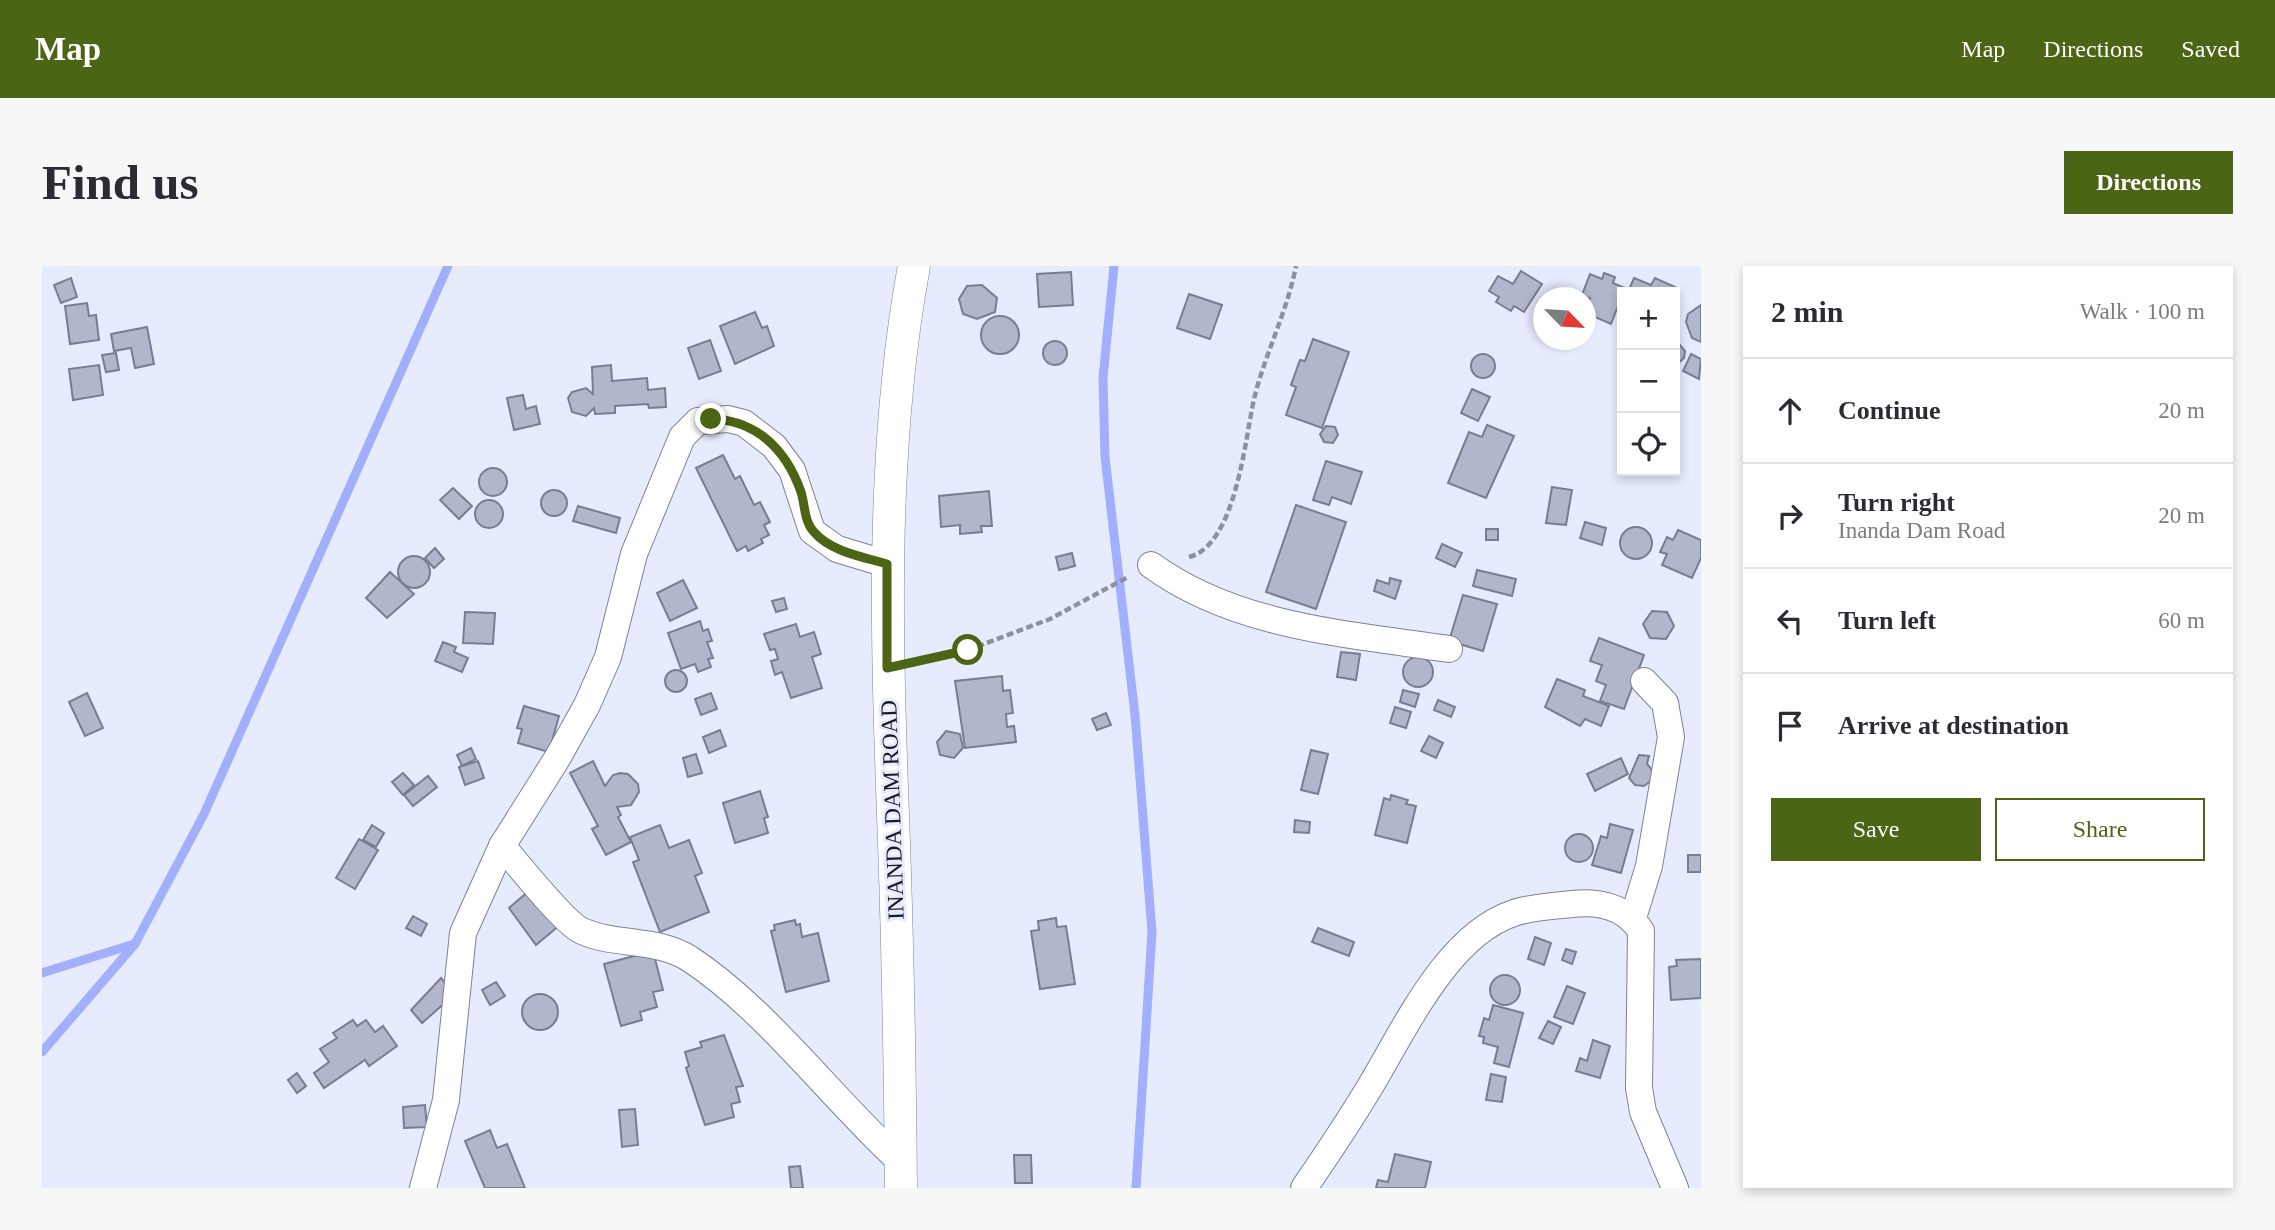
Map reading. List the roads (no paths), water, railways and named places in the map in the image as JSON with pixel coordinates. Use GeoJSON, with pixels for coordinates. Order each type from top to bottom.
{"type":"FeatureCollection","features":[{"type":"Feature","properties":{"kind":"street","name":"INANDA DAM ROAD"},"geometry":{"type":"LineString","coordinates":[[901,1175],[900,1008],[887,668],[887,564],[903,327],[914,266]]}},
{"type":"Feature","properties":{"kind":"street"},"geometry":{"type":"LineString","coordinates":[[423,1188],[446,1100],[463,933],[502,846],[587,705],[608,657],[634,554],[682,437],[698,421],[728,419],[744,423],[757,431],[792,470],[813,531],[838,548],[887,564]]}},
{"type":"Feature","properties":{"kind":"street"},"geometry":{"type":"LineString","coordinates":[[1151,565],[1175,583],[1254,615],[1349,635],[1449,649]]}},
{"type":"Feature","properties":{"kind":"street"},"geometry":{"type":"LineString","coordinates":[[1633,918],[1649,866],[1671,737],[1671,721],[1665,704],[1644,681]]}},
{"type":"Feature","properties":{"kind":"street"},"geometry":{"type":"LineString","coordinates":[[502,846],[573,925],[591,934],[662,947],[689,958],[753,1011],[901,1175]]}},
{"type":"Feature","properties":{"kind":"street"},"geometry":{"type":"LineString","coordinates":[[1304,1188],[1441,971],[1465,944],[1514,913],[1557,906],[1604,905],[1633,918],[1641,931],[1643,952],[1639,1088],[1643,1112],[1675,1188]]}},
{"type":"Feature","properties":{"kind":"waterway"},"geometry":{"type":"LineString","coordinates":[[42,1052],[135,944],[204,814],[448,266]]}},
{"type":"Feature","properties":{"kind":"waterway"},"geometry":{"type":"LineString","coordinates":[[1114,266],[1103,378],[1105,457],[1135,715],[1152,932],[1136,1188]]}},
{"type":"Feature","properties":{"kind":"waterway"},"geometry":{"type":"LineString","coordinates":[[42,973],[134,944]]}}]}
